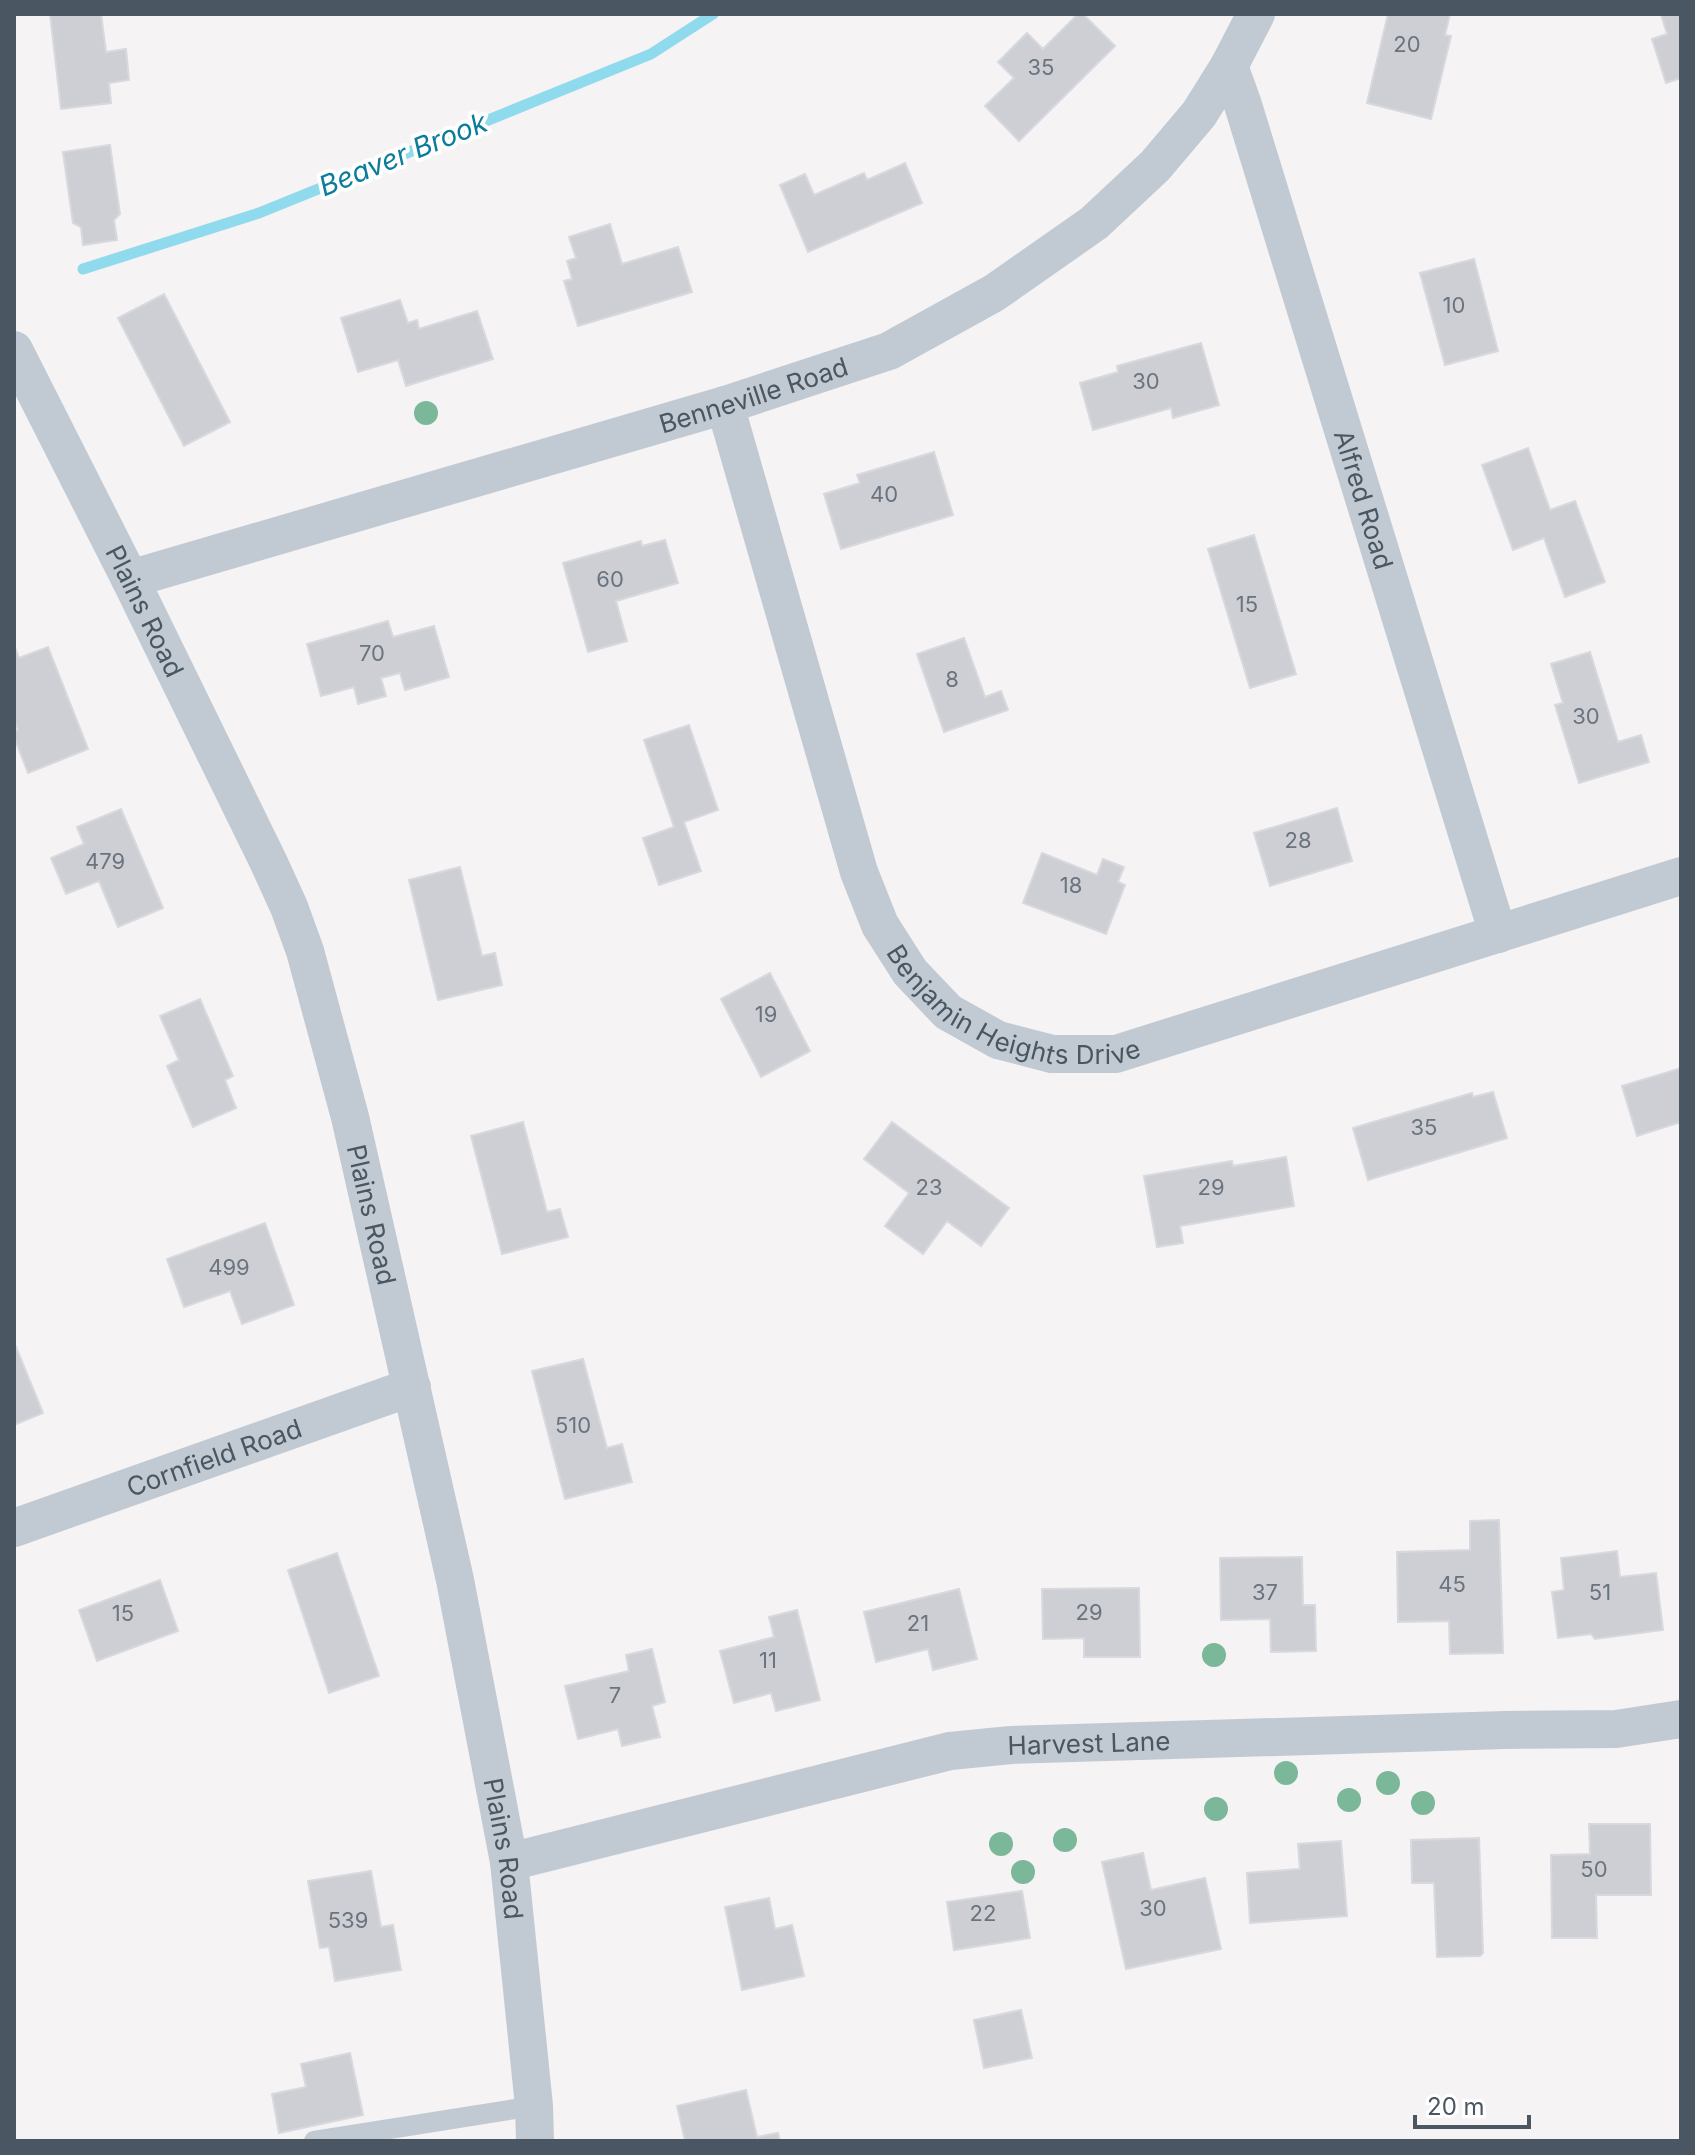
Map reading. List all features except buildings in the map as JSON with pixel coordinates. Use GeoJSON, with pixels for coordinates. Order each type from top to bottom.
{"type":"FeatureCollection","features":[{"type":"Feature","properties":{"kind":"street","name":"Benneville Road"},"geometry":{"type":"LineString","coordinates":[[130,579],[725,405],[889,351],[994,293],[1094,223],[1155,166],[1199,114],[1256,14]]}},
{"type":"Feature","properties":{"kind":"street","name":"Alfred Road"},"geometry":{"type":"LineString","coordinates":[[1229,66],[1253,135],[1498,934]]}},
{"type":"Feature","properties":{"kind":"street","name":"Plains Road"},"geometry":{"type":"LineString","coordinates":[[14,350],[268,861],[305,951],[350,1117],[455,1580],[509,1862],[535,2124]]}},
{"type":"Feature","properties":{"kind":"street","name":"Benjamin Heights Drive"},"geometry":{"type":"LineString","coordinates":[[725,405],[859,872],[880,925],[910,972],[948,1012],[998,1040],[1052,1054],[1116,1054],[1681,876]]}},
{"type":"Feature","properties":{"kind":"street","name":"Cornfield Road"},"geometry":{"type":"LineString","coordinates":[[14,1528],[412,1387]]}},
{"type":"Feature","properties":{"kind":"street","name":"Harvest Lane"},"geometry":{"type":"LineString","coordinates":[[509,1862],[950,1751],[1011,1745],[1616,1729],[1681,1719]]}},
{"type":"Feature","properties":{"kind":"lane"},"geometry":{"type":"LineString","coordinates":[[314,2141],[535,2124]]}},
{"type":"Feature","properties":{"kind":"waterway","name":"Beaver Brook"},"geometry":{"type":"LineString","coordinates":[[83,269],[259,213],[651,54],[713,14]]}}]}
